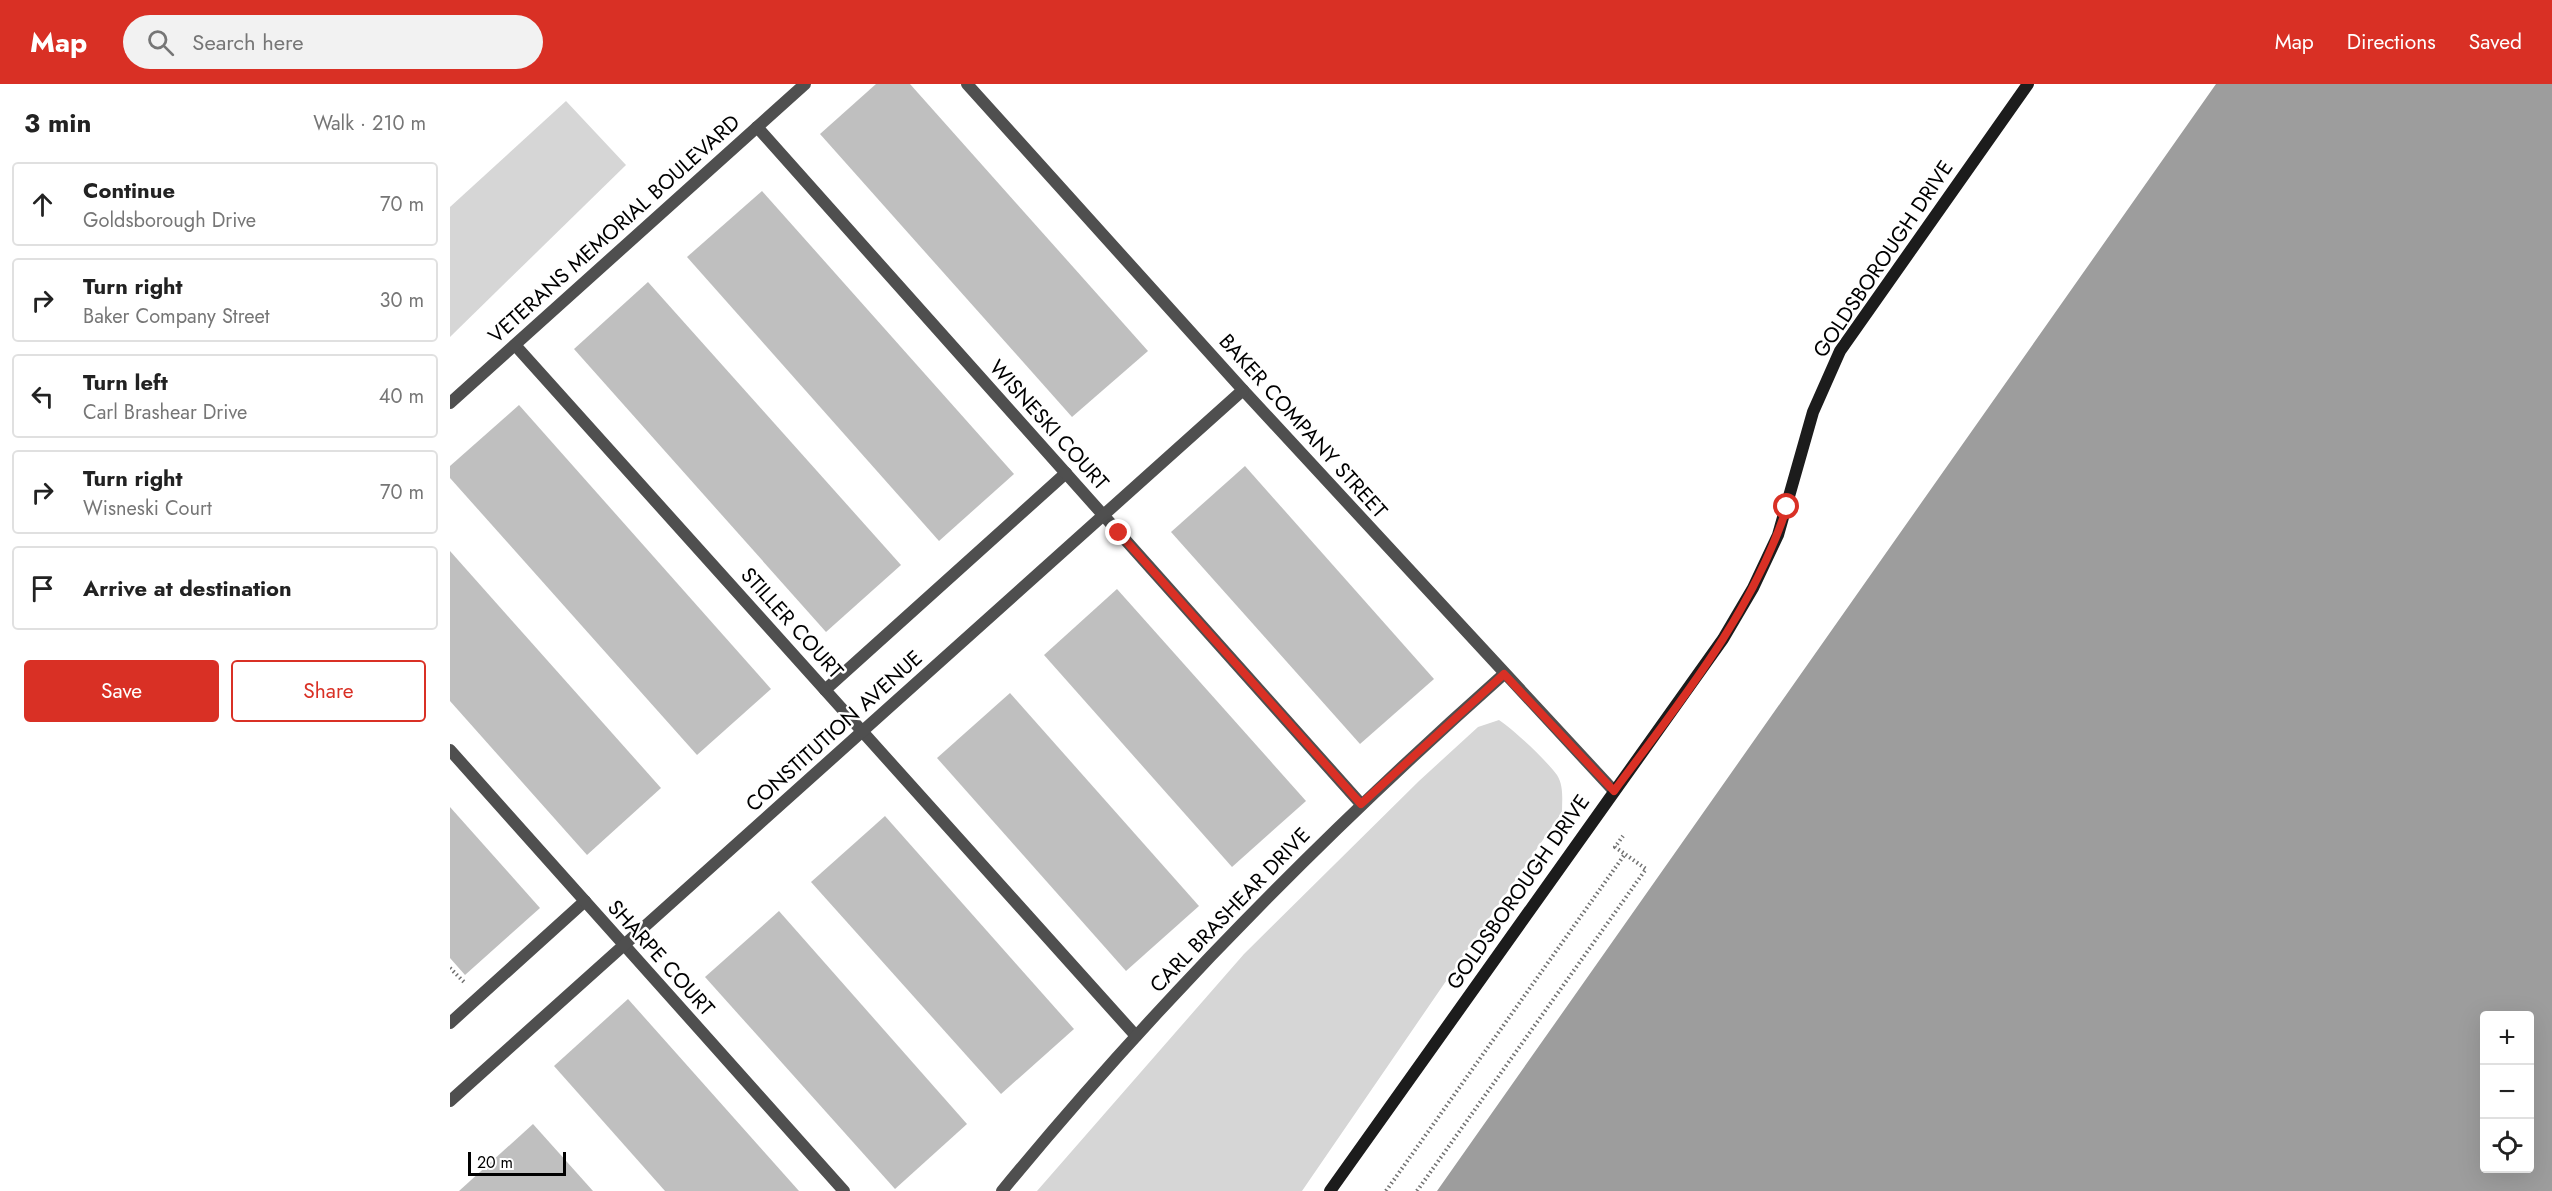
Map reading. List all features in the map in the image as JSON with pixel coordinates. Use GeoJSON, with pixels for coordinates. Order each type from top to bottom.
{"type":"FeatureCollection","features":[{"type":"Feature","properties":{"kind":"street","name":"VETERANS MEMORIAL BOULEVARD"},"geometry":{"type":"LineString","coordinates":[[450,403],[805,84]]}},
{"type":"Feature","properties":{"kind":"street","name":"BAKER COMPANY STREET"},"geometry":{"type":"LineString","coordinates":[[967,84],[1244,390],[1614,791]]}},
{"type":"Feature","properties":{"kind":"street","name":"GOLDSBOROUGH DRIVE"},"geometry":{"type":"LineString","coordinates":[[1330,1191],[1723,639],[1753,588],[1778,535],[1813,412],[1840,351],[2028,84]]}},
{"type":"Feature","properties":{"kind":"street","name":"WISNESKI COURT"},"geometry":{"type":"LineString","coordinates":[[757,127],[1361,804]]}},
{"type":"Feature","properties":{"kind":"street","name":"STILLER COURT"},"geometry":{"type":"LineString","coordinates":[[515,345],[1136,1036]]}},
{"type":"Feature","properties":{"kind":"street","name":"CONSTITUTION AVENUE"},"geometry":{"type":"LineString","coordinates":[[450,1101],[1244,390]]}},
{"type":"Feature","properties":{"kind":"street"},"geometry":{"type":"LineString","coordinates":[[825,690],[1066,473]]}},
{"type":"Feature","properties":{"kind":"street","name":"CARL BRASHEAR DRIVE"},"geometry":{"type":"LineString","coordinates":[[1002,1191],[1136,1036],[1254,910],[1361,804],[1504,674]]}},
{"type":"Feature","properties":{"kind":"street","name":"SHARPE COURT"},"geometry":{"type":"LineString","coordinates":[[450,750],[844,1191]]}},
{"type":"Feature","properties":{"kind":"street"},"geometry":{"type":"LineString","coordinates":[[450,1023],[585,901]]}},
{"type":"Feature","properties":{"kind":"path"},"geometry":{"type":"LineString","coordinates":[[1417,1191],[1646,870],[1615,847],[1623,836]]}},
{"type":"Feature","properties":{"kind":"path"},"geometry":{"type":"LineString","coordinates":[[1386,1191],[1625,854]]}},
{"type":"Feature","properties":{"kind":"shaded area"},"geometry":{"type":"Polygon","coordinates":[[[2216,84],[2552,84],[2552,1191],[1437,1191],[2216,84]]]}},
{"type":"Feature","properties":{"kind":"shaded area"},"geometry":{"type":"Polygon","coordinates":[[[566,101],[626,165],[450,337],[450,207],[566,101]]]}},
{"type":"Feature","properties":{"kind":"shaded area"},"geometry":{"type":"Polygon","coordinates":[[[1499,720],[1530,746],[1557,775],[1562,788],[1562,812],[1302,1191],[1037,1191],[1244,954],[1419,781],[1478,727],[1499,720]]]}},
{"type":"Feature","properties":{"kind":"building"},"geometry":{"type":"Polygon","coordinates":[[[876,84],[910,84],[1148,351],[1072,417],[820,134],[876,84]]]}},
{"type":"Feature","properties":{"kind":"building"},"geometry":{"type":"Polygon","coordinates":[[[762,191],[1014,474],[939,541],[687,257],[762,191]]]}},
{"type":"Feature","properties":{"kind":"building"},"geometry":{"type":"Polygon","coordinates":[[[648,282],[901,565],[826,632],[574,349],[648,282]]]}},
{"type":"Feature","properties":{"kind":"building"},"geometry":{"type":"Polygon","coordinates":[[[519,405],[771,689],[697,755],[450,478],[450,466],[519,405]]]}},
{"type":"Feature","properties":{"kind":"building"},"geometry":{"type":"Polygon","coordinates":[[[1245,466],[1434,679],[1360,744],[1171,532],[1245,466]]]}},
{"type":"Feature","properties":{"kind":"building"},"geometry":{"type":"Polygon","coordinates":[[[450,551],[661,788],[587,855],[450,701],[450,551]]]}},
{"type":"Feature","properties":{"kind":"building"},"geometry":{"type":"Polygon","coordinates":[[[1117,589],[1306,801],[1232,867],[1044,655],[1117,589]]]}},
{"type":"Feature","properties":{"kind":"building"},"geometry":{"type":"Polygon","coordinates":[[[1010,693],[1199,906],[1126,971],[937,758],[1010,693]]]}},
{"type":"Feature","properties":{"kind":"building"},"geometry":{"type":"Polygon","coordinates":[[[450,807],[540,908],[465,975],[450,958],[450,807]]]}},
{"type":"Feature","properties":{"kind":"building"},"geometry":{"type":"Polygon","coordinates":[[[885,816],[1074,1029],[1001,1094],[811,882],[885,816]]]}},
{"type":"Feature","properties":{"kind":"building"},"geometry":{"type":"Polygon","coordinates":[[[779,911],[967,1124],[895,1189],[705,977],[779,911]]]}},
{"type":"Feature","properties":{"kind":"building"},"geometry":{"type":"Polygon","coordinates":[[[628,999],[799,1191],[665,1191],[554,1066],[628,999]]]}},
{"type":"Feature","properties":{"kind":"building"},"geometry":{"type":"Polygon","coordinates":[[[533,1124],[593,1191],[459,1191],[533,1124]]]}},
{"type":"Feature","properties":{"kind":"route"},"geometry":{"type":"LineString","coordinates":[[1119,533],[1361,804],[1504,674],[1614,791],[1707,663],[1739,614],[1778,535],[1787,507]]}}]}
